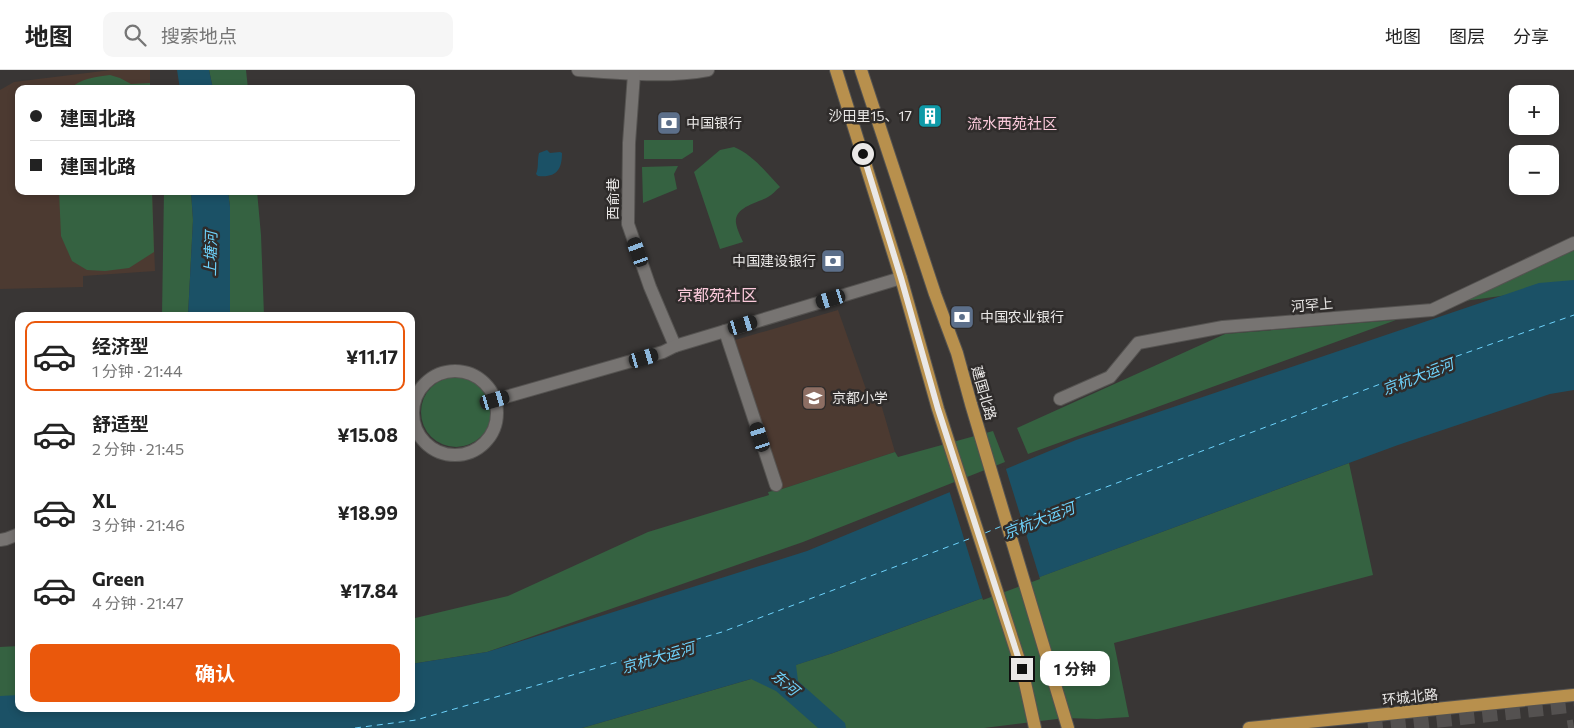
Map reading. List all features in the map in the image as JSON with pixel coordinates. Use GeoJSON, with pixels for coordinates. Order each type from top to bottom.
{"type":"FeatureCollection","features":[{"type":"Feature","properties":{"kind":"main road"},"geometry":{"type":"LineString","coordinates":[[836,70],[901,278],[938,409],[1022,669],[1035,728]]}},
{"type":"Feature","properties":{"kind":"main road","name":"建国北路"},"geometry":{"type":"LineString","coordinates":[[861,70],[956,353],[1068,728]]}},
{"type":"Feature","properties":{"kind":"main road","name":"环城北路"},"geometry":{"type":"LineString","coordinates":[[1249,728],[1302,725],[1574,695]]}},
{"type":"Feature","properties":{"kind":"street"},"geometry":{"type":"LineString","coordinates":[[578,70],[634,74],[708,70]]}},
{"type":"Feature","properties":{"kind":"street","name":"西俞巷"},"geometry":{"type":"LineString","coordinates":[[634,74],[628,143],[628,224],[650,287],[675,346]]}},
{"type":"Feature","properties":{"kind":"street","name":"河罕上"},"geometry":{"type":"LineString","coordinates":[[1060,399],[1110,377],[1138,342],[1223,327],[1432,310],[1574,243]]}},
{"type":"Feature","properties":{"kind":"street"},"geometry":{"type":"LineString","coordinates":[[495,400],[663,352],[675,346],[725,330],[901,278]]}},
{"type":"Feature","properties":{"kind":"street"},"geometry":{"type":"LineString","coordinates":[[725,330],[776,485]]}},
{"type":"Feature","properties":{"kind":"street"},"geometry":{"type":"LineString","coordinates":[[415,399],[424,384],[435,375],[448,371],[462,371],[475,375],[486,384],[494,395],[497,408],[496,422],[491,436],[481,446],[469,453],[454,455],[440,453],[428,446],[418,435],[415,427]]}},
{"type":"Feature","properties":{"kind":"street"},"geometry":{"type":"LineString","coordinates":[[0,540],[15,536]]}},
{"type":"Feature","properties":{"kind":"shaded area"},"geometry":{"type":"Polygon","coordinates":[[[111,70],[150,70],[150,85],[15,85],[15,195],[152,195],[155,271],[83,276],[83,287],[0,289],[0,90],[14,82],[111,70]]]}},
{"type":"Feature","properties":{"kind":"shaded area","name":"京都小学"},"geometry":{"type":"Polygon","coordinates":[[[838,310],[867,392],[881,404],[895,452],[782,489],[735,340],[838,310]]]}},
{"type":"Feature","properties":{"kind":"green space"},"geometry":{"type":"Polygon","coordinates":[[[209,70],[246,70],[248,85],[212,85],[209,70]]]}},
{"type":"Feature","properties":{"kind":"green space"},"geometry":{"type":"Polygon","coordinates":[[[110,75],[131,84],[150,83],[150,85],[74,85],[94,77],[110,75]]]}},
{"type":"Feature","properties":{"kind":"green space"},"geometry":{"type":"Polygon","coordinates":[[[644,140],[693,140],[693,152],[682,159],[644,159],[644,140]]]}},
{"type":"Feature","properties":{"kind":"green space"},"geometry":{"type":"Polygon","coordinates":[[[734,147],[753,159],[780,187],[769,196],[742,209],[736,218],[736,223],[743,242],[720,249],[694,172],[720,150],[734,147]]]}},
{"type":"Feature","properties":{"kind":"green space"},"geometry":{"type":"Polygon","coordinates":[[[678,166],[674,174],[677,189],[643,203],[642,167],[678,166]]]}},
{"type":"Feature","properties":{"kind":"green space"},"geometry":{"type":"Polygon","coordinates":[[[59,195],[152,195],[154,252],[129,268],[105,271],[87,270],[72,261],[61,236],[59,195]]]}},
{"type":"Feature","properties":{"kind":"green space"},"geometry":{"type":"Polygon","coordinates":[[[164,195],[191,195],[193,220],[188,312],[162,312],[164,195]]]}},
{"type":"Feature","properties":{"kind":"green space"},"geometry":{"type":"Polygon","coordinates":[[[228,195],[257,195],[264,312],[226,312],[230,207],[228,195]]]}},
{"type":"Feature","properties":{"kind":"green space"},"geometry":{"type":"Polygon","coordinates":[[[1574,245],[1574,286],[1457,302],[1574,245]]]}},
{"type":"Feature","properties":{"kind":"green space"},"geometry":{"type":"Polygon","coordinates":[[[1396,320],[1028,454],[1017,428],[1225,334],[1396,320]]]}},
{"type":"Feature","properties":{"kind":"green space"},"geometry":{"type":"Polygon","coordinates":[[[456,377],[469,380],[481,387],[488,399],[491,412],[488,425],[481,437],[469,444],[456,447],[443,444],[431,437],[424,425],[421,412],[424,399],[431,387],[443,380],[456,377]]]}},
{"type":"Feature","properties":{"kind":"green space"},"geometry":{"type":"Polygon","coordinates":[[[993,431],[1005,462],[803,542],[487,652],[415,663],[415,618],[508,596],[648,532],[769,495],[768,492],[895,452],[898,457],[993,431]]]}},
{"type":"Feature","properties":{"kind":"green space"},"geometry":{"type":"Polygon","coordinates":[[[1349,463],[1373,575],[1114,643],[1129,717],[1065,718],[984,728],[582,728],[833,653],[1349,463]]]}},
{"type":"Feature","properties":{"kind":"green space"},"geometry":{"type":"Polygon","coordinates":[[[15,646],[15,696],[0,696],[0,647],[15,646]]]}},
{"type":"Feature","properties":{"kind":"water"},"geometry":{"type":"Polygon","coordinates":[[[177,70],[209,70],[212,85],[179,85],[177,70]]]}},
{"type":"Feature","properties":{"kind":"water"},"geometry":{"type":"Polygon","coordinates":[[[547,150],[550,153],[562,153],[561,164],[554,174],[538,176],[536,174],[539,153],[547,150]]]}},
{"type":"Feature","properties":{"kind":"water","name":"上塘河"},"geometry":{"type":"Polygon","coordinates":[[[191,195],[228,195],[230,312],[188,312],[193,220],[191,195]]]}},
{"type":"Feature","properties":{"kind":"water"},"geometry":{"type":"Polygon","coordinates":[[[1574,280],[1574,390],[1550,394],[1398,445],[796,665],[798,681],[845,723],[846,728],[818,728],[776,691],[751,679],[582,728],[0,728],[0,696],[15,695],[15,712],[415,712],[415,663],[487,652],[807,551],[1076,440],[1539,283],[1574,280]]]}},
{"type":"Feature","properties":{"kind":"pier"},"geometry":{"type":"Polygon","coordinates":[[[1005,466],[1040,579],[983,600],[949,490],[1005,466]]]}},
{"type":"Feature","properties":{"kind":"ferry route"},"geometry":{"type":"LineString","coordinates":[[1013,522],[1423,368],[1574,315]]}},
{"type":"Feature","properties":{"kind":"ferry route"},"geometry":{"type":"LineString","coordinates":[[985,533],[1002,526]]}},
{"type":"Feature","properties":{"kind":"ferry route"},"geometry":{"type":"LineString","coordinates":[[355,728],[416,720],[722,632],[974,537]]}},
{"type":"Feature","properties":{"kind":"tunnel"},"geometry":{"type":"LineString","coordinates":[[1368,728],[1574,705]]}},
{"type":"Feature","properties":{"kind":"tunnel"},"geometry":{"type":"LineString","coordinates":[[1568,728],[1574,727]]}},
{"type":"Feature","properties":{"kind":"place","name":"沙田里15、17"},"geometry":{"type":"Point","coordinates":[930,116]}},
{"type":"Feature","properties":{"kind":"place","name":"中国银行"},"geometry":{"type":"Point","coordinates":[669,123]}},
{"type":"Feature","properties":{"kind":"place","name":"中国建设银行"},"geometry":{"type":"Point","coordinates":[833,261]}},
{"type":"Feature","properties":{"kind":"place","name":"中国农业银行"},"geometry":{"type":"Point","coordinates":[962,317]}},
{"type":"Feature","properties":{"kind":"place","name":"京都小学"},"geometry":{"type":"Point","coordinates":[814,398]}},
{"type":"Feature","properties":{"kind":"district","name":"流水西苑社区"},"geometry":{"type":"Point","coordinates":[1012,124]}},
{"type":"Feature","properties":{"kind":"district","name":"京都苑社区"},"geometry":{"type":"Point","coordinates":[717,295]}},
{"type":"Feature","properties":{"kind":"route"},"geometry":{"type":"LineString","coordinates":[[863,154],[938,409],[1022,669]]}},
{"type":"Feature","properties":{"kind":"water label","name":"京杭大运河"},"geometry":{"type":"Point","coordinates":[1418,377]}},
{"type":"Feature","properties":{"kind":"water label","name":"京杭大运河"},"geometry":{"type":"Point","coordinates":[1039,521]}},
{"type":"Feature","properties":{"kind":"water label","name":"京杭大运河"},"geometry":{"type":"Point","coordinates":[658,658]}},
{"type":"Feature","properties":{"kind":"water label","name":"东河"},"geometry":{"type":"Point","coordinates":[785,683]}}]}
